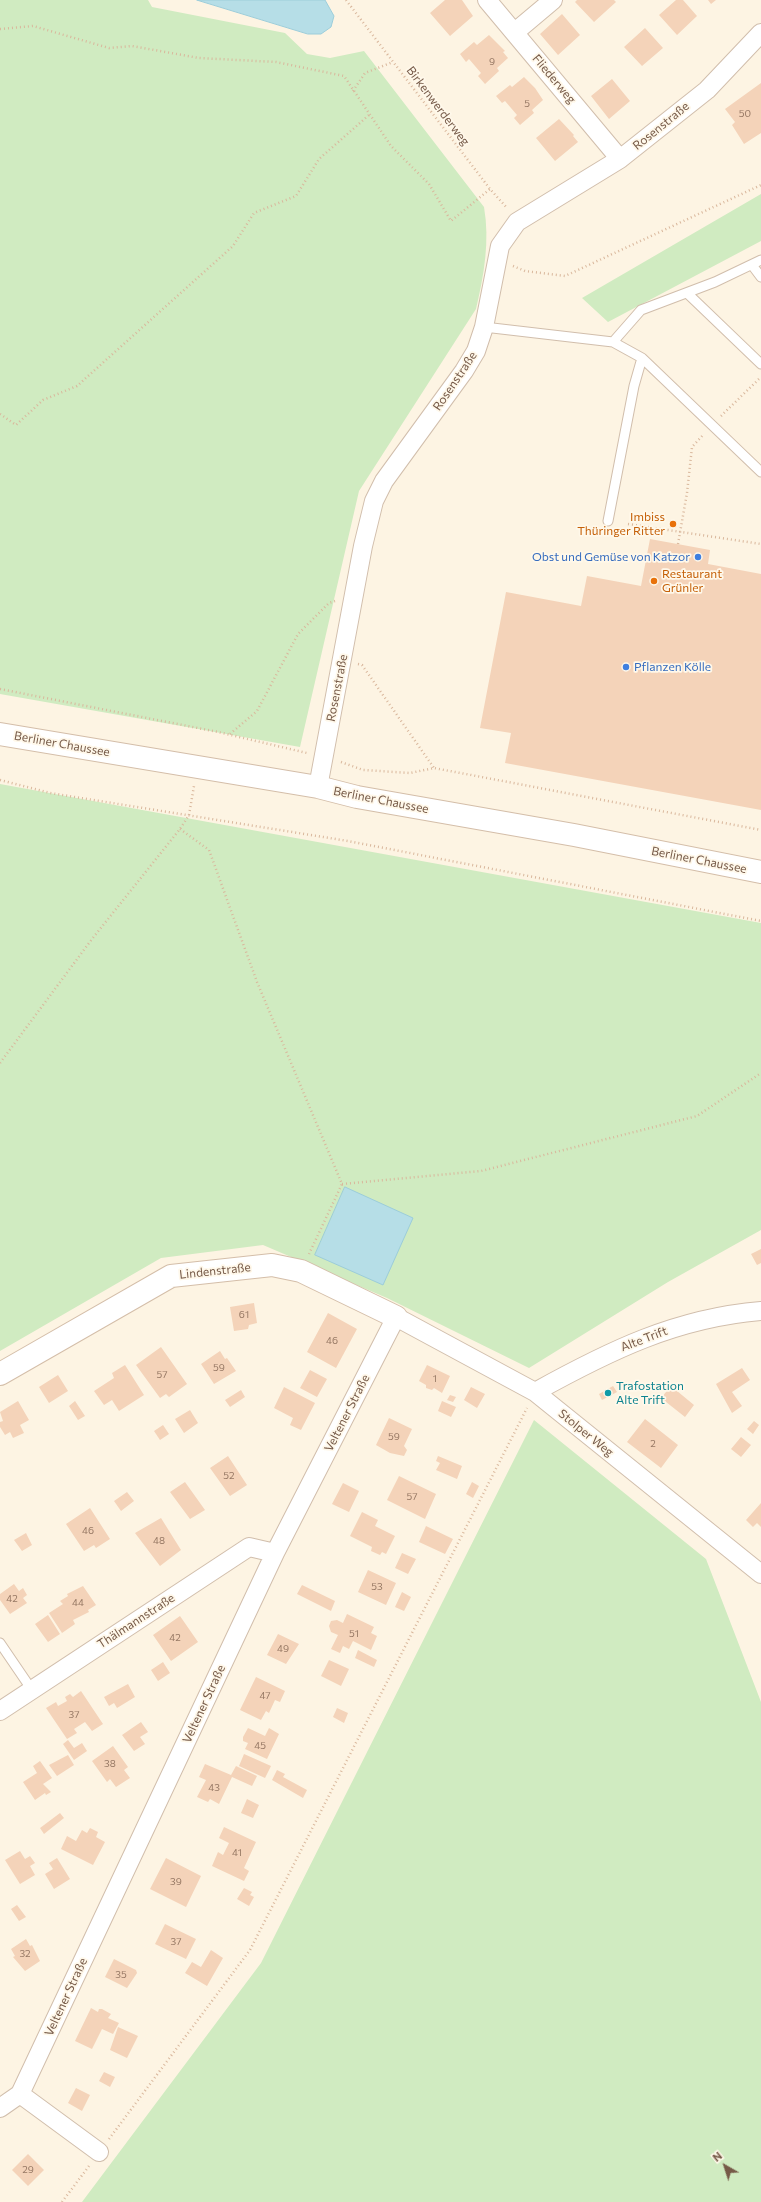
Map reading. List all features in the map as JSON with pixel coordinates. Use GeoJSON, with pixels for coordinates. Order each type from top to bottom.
{"type":"FeatureCollection","features":[{"type":"Feature","properties":{"kind":"main road","name":"Berliner Chaussee"},"geometry":{"type":"LineString","coordinates":[[0,734],[318,787],[357,797],[574,835],[761,872]]}},
{"type":"Feature","properties":{"kind":"main road","name":"Lindenstraße"},"geometry":{"type":"LineString","coordinates":[[0,1374],[171,1276],[272,1265],[301,1271],[396,1317]]}},
{"type":"Feature","properties":{"kind":"street","name":"Fliederweg"},"geometry":{"type":"LineString","coordinates":[[487,0],[620,159]]}},
{"type":"Feature","properties":{"kind":"street"},"geometry":{"type":"LineString","coordinates":[[515,32],[553,0]]}},
{"type":"Feature","properties":{"kind":"street","name":"Rosenstraße"},"geometry":{"type":"LineString","coordinates":[[318,787],[363,546],[377,494],[384,481],[464,371],[476,351],[484,326],[500,246],[505,236],[517,222],[620,159],[707,90],[761,33]]}},
{"type":"Feature","properties":{"kind":"street","name":"Alte Trift"},"geometry":{"type":"LineString","coordinates":[[535,1392],[598,1357],[658,1332],[731,1313],[761,1311]]}},
{"type":"Feature","properties":{"kind":"street","name":"Stolper Weg"},"geometry":{"type":"LineString","coordinates":[[396,1317],[535,1392],[761,1574]]}},
{"type":"Feature","properties":{"kind":"street","name":"Veltener Straße"},"geometry":{"type":"LineString","coordinates":[[0,2108],[20,2094],[275,1553],[396,1317]]}},
{"type":"Feature","properties":{"kind":"street","name":"Thälmannstraße"},"geometry":{"type":"LineString","coordinates":[[0,1711],[249,1547],[275,1553]]}},
{"type":"Feature","properties":{"kind":"street"},"geometry":{"type":"LineString","coordinates":[[20,2094],[99,2152]]}},
{"type":"Feature","properties":{"kind":"lane"},"geometry":{"type":"LineString","coordinates":[[613,342],[641,310],[687,293],[761,260]]}},
{"type":"Feature","properties":{"kind":"lane"},"geometry":{"type":"LineString","coordinates":[[752,265],[761,276]]}},
{"type":"Feature","properties":{"kind":"lane"},"geometry":{"type":"LineString","coordinates":[[687,293],[761,364]]}},
{"type":"Feature","properties":{"kind":"lane"},"geometry":{"type":"LineString","coordinates":[[484,326],[613,342],[642,358],[761,472]]}},
{"type":"Feature","properties":{"kind":"lane"},"geometry":{"type":"LineString","coordinates":[[608,521],[634,386],[642,358]]}},
{"type":"Feature","properties":{"kind":"lane"},"geometry":{"type":"LineString","coordinates":[[0,1643],[32,1690]]}},
{"type":"Feature","properties":{"kind":"path","name":"Birkenwerderweg"},"geometry":{"type":"LineString","coordinates":[[346,0],[490,190],[499,198],[517,222]]}},
{"type":"Feature","properties":{"kind":"path"},"geometry":{"type":"LineString","coordinates":[[0,29],[33,26],[109,48],[132,46],[199,58],[276,62],[344,76],[391,146],[429,184],[451,220],[490,190]]}},
{"type":"Feature","properties":{"kind":"path"},"geometry":{"type":"LineString","coordinates":[[353,91],[364,73],[393,62]]}},
{"type":"Feature","properties":{"kind":"path"},"geometry":{"type":"LineString","coordinates":[[0,414],[16,425],[43,400],[76,386],[233,246],[254,213],[296,196],[319,159],[369,115]]}},
{"type":"Feature","properties":{"kind":"path"},"geometry":{"type":"LineString","coordinates":[[498,259],[525,271],[565,276],[761,185]]}},
{"type":"Feature","properties":{"kind":"path"},"geometry":{"type":"LineString","coordinates":[[678,544],[687,493],[692,447],[761,377]]}},
{"type":"Feature","properties":{"kind":"path"},"geometry":{"type":"LineString","coordinates":[[628,524],[761,544]]}},
{"type":"Feature","properties":{"kind":"path"},"geometry":{"type":"LineString","coordinates":[[229,734],[257,711],[298,634],[329,603],[355,591]]}},
{"type":"Feature","properties":{"kind":"path"},"geometry":{"type":"LineString","coordinates":[[342,659],[362,664],[434,768]]}},
{"type":"Feature","properties":{"kind":"path"},"geometry":{"type":"LineString","coordinates":[[0,689],[229,734],[323,756],[363,770],[410,773],[434,768],[761,830]]}},
{"type":"Feature","properties":{"kind":"path"},"geometry":{"type":"LineString","coordinates":[[0,1063],[92,939],[189,816],[198,768]]}},
{"type":"Feature","properties":{"kind":"path"},"geometry":{"type":"LineString","coordinates":[[0,780],[50,793],[348,841],[761,921]]}},
{"type":"Feature","properties":{"kind":"path"},"geometry":{"type":"LineString","coordinates":[[180,829],[209,850],[257,982],[342,1184],[301,1271]]}},
{"type":"Feature","properties":{"kind":"path"},"geometry":{"type":"LineString","coordinates":[[342,1184],[481,1171],[697,1116],[761,1073]]}},
{"type":"Feature","properties":{"kind":"path"},"geometry":{"type":"LineString","coordinates":[[62,2202],[250,1950],[535,1392]]}},
{"type":"Feature","properties":{"kind":"green space"},"geometry":{"type":"Polygon","coordinates":[[[0,0],[148,0],[152,7],[285,33],[307,54],[330,58],[364,51],[484,207],[486,220],[485,258],[476,309],[359,491],[300,747],[0,694],[0,0]]]}},
{"type":"Feature","properties":{"kind":"green space"},"geometry":{"type":"Polygon","coordinates":[[[761,194],[761,241],[608,322],[582,298],[761,194]]]}},
{"type":"Feature","properties":{"kind":"green space"},"geometry":{"type":"Polygon","coordinates":[[[0,784],[761,923],[761,1230],[668,1282],[529,1368],[387,1298],[263,1245],[161,1258],[0,1351],[0,784]]]}},
{"type":"Feature","properties":{"kind":"green space"},"geometry":{"type":"Polygon","coordinates":[[[534,1420],[706,1559],[761,1702],[761,2202],[82,2202],[261,1963],[534,1420]]]}},
{"type":"Feature","properties":{"kind":"water"},"geometry":{"type":"Polygon","coordinates":[[[197,0],[325,0],[334,16],[331,27],[321,34],[308,34],[197,0]]]}},
{"type":"Feature","properties":{"kind":"water"},"geometry":{"type":"Polygon","coordinates":[[[345,1187],[413,1218],[383,1285],[315,1255],[345,1187]]]}},
{"type":"Feature","properties":{"kind":"building"},"geometry":{"type":"Polygon","coordinates":[[[445,0],[462,0],[473,16],[450,36],[430,13],[445,0]]]}},
{"type":"Feature","properties":{"kind":"building"},"geometry":{"type":"Polygon","coordinates":[[[577,0],[614,0],[616,2],[594,22],[575,2],[577,0]]]}},
{"type":"Feature","properties":{"kind":"building"},"geometry":{"type":"Polygon","coordinates":[[[676,0],[683,0],[697,16],[677,35],[659,15],[676,0]]]}},
{"type":"Feature","properties":{"kind":"building"},"geometry":{"type":"Polygon","coordinates":[[[708,0],[716,0],[711,4],[708,0]]]}},
{"type":"Feature","properties":{"kind":"building"},"geometry":{"type":"Polygon","coordinates":[[[562,14],[580,35],[558,55],[540,34],[562,14]]]}},
{"type":"Feature","properties":{"kind":"building"},"geometry":{"type":"Polygon","coordinates":[[[645,28],[663,48],[642,66],[624,47],[645,28]]]}},
{"type":"Feature","properties":{"kind":"building"},"geometry":{"type":"Polygon","coordinates":[[[489,35],[505,51],[503,52],[508,58],[497,68],[499,71],[485,84],[478,76],[481,73],[469,59],[466,62],[460,54],[474,42],[477,45],[489,35]]]}},
{"type":"Feature","properties":{"kind":"building"},"geometry":{"type":"Polygon","coordinates":[[[524,77],[535,88],[543,100],[532,110],[534,113],[520,125],[514,118],[517,115],[505,101],[502,103],[496,96],[510,85],[512,87],[524,77]]]}},
{"type":"Feature","properties":{"kind":"building"},"geometry":{"type":"Polygon","coordinates":[[[612,79],[630,101],[609,119],[591,96],[612,79]]]}},
{"type":"Feature","properties":{"kind":"building"},"geometry":{"type":"Polygon","coordinates":[[[761,83],[761,133],[744,144],[732,125],[735,122],[725,109],[761,83]]]}},
{"type":"Feature","properties":{"kind":"building"},"geometry":{"type":"Polygon","coordinates":[[[559,119],[574,135],[573,136],[578,142],[555,161],[536,138],[559,119]]]}},
{"type":"Feature","properties":{"kind":"building","name":"Pflanzen Kölle"},"geometry":{"type":"Polygon","coordinates":[[[650,539],[710,550],[708,564],[761,574],[761,810],[505,763],[511,733],[480,728],[506,592],[581,606],[587,576],[641,586],[650,539]]]}},
{"type":"Feature","properties":{"kind":"building"},"geometry":{"type":"Polygon","coordinates":[[[761,1249],[761,1263],[757,1265],[751,1254],[761,1249]]]}},
{"type":"Feature","properties":{"kind":"building"},"geometry":{"type":"Polygon","coordinates":[[[254,1303],[257,1323],[249,1325],[248,1329],[234,1331],[230,1307],[254,1303]]]}},
{"type":"Feature","properties":{"kind":"building"},"geometry":{"type":"Polygon","coordinates":[[[328,1313],[357,1329],[336,1368],[307,1352],[328,1313]]]}},
{"type":"Feature","properties":{"kind":"building"},"geometry":{"type":"Polygon","coordinates":[[[161,1347],[187,1384],[169,1397],[166,1394],[160,1398],[136,1365],[161,1347]]]}},
{"type":"Feature","properties":{"kind":"building"},"geometry":{"type":"Polygon","coordinates":[[[220,1351],[236,1371],[214,1384],[201,1364],[220,1351]]]}},
{"type":"Feature","properties":{"kind":"building"},"geometry":{"type":"Polygon","coordinates":[[[125,1365],[144,1395],[119,1411],[112,1400],[104,1405],[94,1391],[114,1378],[112,1373],[125,1365]]]}},
{"type":"Feature","properties":{"kind":"building"},"geometry":{"type":"Polygon","coordinates":[[[427,1365],[450,1376],[442,1393],[434,1388],[432,1390],[426,1388],[426,1385],[419,1381],[427,1365]]]}},
{"type":"Feature","properties":{"kind":"building"},"geometry":{"type":"Polygon","coordinates":[[[742,1368],[750,1380],[732,1392],[742,1406],[732,1413],[716,1384],[742,1368]]]}},
{"type":"Feature","properties":{"kind":"building"},"geometry":{"type":"Polygon","coordinates":[[[310,1370],[327,1379],[317,1397],[300,1388],[310,1370]]]}},
{"type":"Feature","properties":{"kind":"building"},"geometry":{"type":"Polygon","coordinates":[[[58,1375],[68,1391],[49,1403],[39,1387],[58,1375]]]}},
{"type":"Feature","properties":{"kind":"building","name":"Trafostation Alte Trift"},"geometry":{"type":"Polygon","coordinates":[[[613,1386],[617,1392],[602,1400],[599,1394],[613,1386]]]}},
{"type":"Feature","properties":{"kind":"building"},"geometry":{"type":"Polygon","coordinates":[[[671,1386],[694,1405],[685,1417],[661,1398],[671,1386]]]}},
{"type":"Feature","properties":{"kind":"building"},"geometry":{"type":"Polygon","coordinates":[[[284,1387],[315,1403],[301,1430],[290,1425],[293,1418],[274,1408],[284,1387]]]}},
{"type":"Feature","properties":{"kind":"building"},"geometry":{"type":"Polygon","coordinates":[[[471,1387],[485,1394],[477,1408],[464,1400],[471,1387]]]}},
{"type":"Feature","properties":{"kind":"building"},"geometry":{"type":"Polygon","coordinates":[[[241,1390],[245,1397],[230,1407],[225,1400],[241,1390]]]}},
{"type":"Feature","properties":{"kind":"building"},"geometry":{"type":"Polygon","coordinates":[[[450,1395],[456,1397],[453,1402],[447,1400],[450,1395]]]}},
{"type":"Feature","properties":{"kind":"building"},"geometry":{"type":"Polygon","coordinates":[[[18,1401],[29,1420],[20,1425],[24,1433],[13,1438],[10,1432],[5,1435],[0,1427],[0,1422],[3,1421],[0,1412],[18,1401]]]}},
{"type":"Feature","properties":{"kind":"building"},"geometry":{"type":"Polygon","coordinates":[[[75,1401],[85,1416],[78,1420],[69,1406],[75,1401]]]}},
{"type":"Feature","properties":{"kind":"building"},"geometry":{"type":"Polygon","coordinates":[[[442,1401],[456,1407],[451,1417],[438,1411],[442,1401]]]}},
{"type":"Feature","properties":{"kind":"building"},"geometry":{"type":"Polygon","coordinates":[[[190,1410],[198,1423],[184,1433],[175,1419],[190,1410]]]}},
{"type":"Feature","properties":{"kind":"building"},"geometry":{"type":"Polygon","coordinates":[[[389,1418],[412,1429],[404,1446],[407,1450],[404,1456],[390,1453],[376,1445],[389,1418]]]}},
{"type":"Feature","properties":{"kind":"building"},"geometry":{"type":"Polygon","coordinates":[[[645,1419],[678,1445],[661,1468],[627,1442],[645,1419]]]}},
{"type":"Feature","properties":{"kind":"building"},"geometry":{"type":"Polygon","coordinates":[[[754,1421],[759,1425],[753,1434],[747,1429],[754,1421]]]}},
{"type":"Feature","properties":{"kind":"building"},"geometry":{"type":"Polygon","coordinates":[[[163,1425],[169,1434],[160,1440],[154,1431],[163,1425]]]}},
{"type":"Feature","properties":{"kind":"building"},"geometry":{"type":"Polygon","coordinates":[[[741,1437],[751,1445],[741,1457],[731,1449],[741,1437]]]}},
{"type":"Feature","properties":{"kind":"building"},"geometry":{"type":"Polygon","coordinates":[[[228,1456],[247,1485],[230,1496],[210,1468],[228,1456]]]}},
{"type":"Feature","properties":{"kind":"building"},"geometry":{"type":"Polygon","coordinates":[[[438,1456],[462,1466],[457,1479],[436,1470],[440,1463],[436,1461],[438,1456]]]}},
{"type":"Feature","properties":{"kind":"building"},"geometry":{"type":"Polygon","coordinates":[[[399,1476],[436,1494],[425,1519],[387,1500],[399,1476]]]}},
{"type":"Feature","properties":{"kind":"building"},"geometry":{"type":"Polygon","coordinates":[[[185,1482],[205,1510],[190,1519],[170,1492],[185,1482]]]}},
{"type":"Feature","properties":{"kind":"building"},"geometry":{"type":"Polygon","coordinates":[[[472,1482],[479,1486],[473,1498],[466,1494],[472,1482]]]}},
{"type":"Feature","properties":{"kind":"building"},"geometry":{"type":"Polygon","coordinates":[[[343,1483],[359,1491],[349,1512],[332,1504],[343,1483]]]}},
{"type":"Feature","properties":{"kind":"building"},"geometry":{"type":"Polygon","coordinates":[[[127,1492],[134,1501],[121,1511],[114,1501],[127,1492]]]}},
{"type":"Feature","properties":{"kind":"building"},"geometry":{"type":"Polygon","coordinates":[[[761,1503],[761,1527],[757,1523],[753,1527],[746,1520],[761,1503]]]}},
{"type":"Feature","properties":{"kind":"building"},"geometry":{"type":"Polygon","coordinates":[[[90,1508],[110,1539],[96,1548],[94,1545],[84,1551],[66,1524],[90,1508]]]}},
{"type":"Feature","properties":{"kind":"building"},"geometry":{"type":"Polygon","coordinates":[[[362,1512],[378,1520],[375,1526],[395,1536],[386,1554],[382,1552],[380,1555],[371,1551],[372,1547],[350,1536],[362,1512]]]}},
{"type":"Feature","properties":{"kind":"building"},"geometry":{"type":"Polygon","coordinates":[[[161,1518],[181,1550],[160,1566],[135,1533],[161,1518]]]}},
{"type":"Feature","properties":{"kind":"building"},"geometry":{"type":"Polygon","coordinates":[[[426,1526],[453,1539],[445,1554],[419,1542],[426,1526]]]}},
{"type":"Feature","properties":{"kind":"building"},"geometry":{"type":"Polygon","coordinates":[[[26,1533],[32,1545],[22,1551],[14,1540],[26,1533]]]}},
{"type":"Feature","properties":{"kind":"building"},"geometry":{"type":"Polygon","coordinates":[[[402,1553],[416,1559],[408,1574],[395,1568],[402,1553]]]}},
{"type":"Feature","properties":{"kind":"building"},"geometry":{"type":"Polygon","coordinates":[[[368,1570],[396,1583],[386,1605],[358,1592],[368,1570]]]}},
{"type":"Feature","properties":{"kind":"building"},"geometry":{"type":"Polygon","coordinates":[[[14,1584],[19,1591],[23,1588],[27,1595],[23,1598],[27,1603],[10,1614],[0,1600],[0,1594],[14,1584]]]}},
{"type":"Feature","properties":{"kind":"building"},"geometry":{"type":"Polygon","coordinates":[[[302,1585],[335,1601],[331,1611],[297,1594],[302,1585]]]}},
{"type":"Feature","properties":{"kind":"building"},"geometry":{"type":"Polygon","coordinates":[[[83,1586],[96,1605],[88,1610],[89,1612],[73,1620],[75,1624],[62,1633],[49,1613],[63,1604],[60,1601],[68,1596],[67,1594],[83,1586]]]}},
{"type":"Feature","properties":{"kind":"building"},"geometry":{"type":"Polygon","coordinates":[[[402,1592],[411,1597],[404,1611],[395,1607],[402,1592]]]}},
{"type":"Feature","properties":{"kind":"building"},"geometry":{"type":"Polygon","coordinates":[[[347,1614],[374,1627],[371,1633],[377,1636],[371,1650],[353,1641],[349,1649],[343,1646],[340,1653],[331,1649],[338,1635],[331,1632],[329,1626],[331,1621],[337,1620],[343,1623],[347,1614]]]}},
{"type":"Feature","properties":{"kind":"building"},"geometry":{"type":"Polygon","coordinates":[[[48,1615],[60,1634],[48,1642],[35,1624],[48,1615]]]}},
{"type":"Feature","properties":{"kind":"building"},"geometry":{"type":"Polygon","coordinates":[[[180,1616],[198,1642],[171,1661],[153,1635],[180,1616]]]}},
{"type":"Feature","properties":{"kind":"building"},"geometry":{"type":"Polygon","coordinates":[[[278,1634],[299,1644],[286,1664],[267,1655],[278,1634]]]}},
{"type":"Feature","properties":{"kind":"building"},"geometry":{"type":"Polygon","coordinates":[[[358,1650],[377,1660],[374,1667],[355,1658],[358,1650]]]}},
{"type":"Feature","properties":{"kind":"building"},"geometry":{"type":"Polygon","coordinates":[[[329,1660],[349,1669],[341,1686],[321,1676],[329,1660]]]}},
{"type":"Feature","properties":{"kind":"building"},"geometry":{"type":"Polygon","coordinates":[[[163,1662],[170,1673],[158,1681],[151,1670],[163,1662]]]}},
{"type":"Feature","properties":{"kind":"building"},"geometry":{"type":"Polygon","coordinates":[[[256,1677],[285,1691],[280,1702],[275,1700],[269,1713],[266,1711],[261,1720],[240,1710],[256,1677]]]}},
{"type":"Feature","properties":{"kind":"building"},"geometry":{"type":"Polygon","coordinates":[[[128,1684],[135,1697],[117,1708],[114,1703],[109,1706],[104,1697],[128,1684]]]}},
{"type":"Feature","properties":{"kind":"building"},"geometry":{"type":"Polygon","coordinates":[[[81,1691],[103,1724],[92,1731],[85,1722],[74,1729],[77,1733],[67,1739],[46,1708],[56,1702],[58,1706],[67,1701],[65,1697],[70,1694],[73,1697],[81,1691]]]}},
{"type":"Feature","properties":{"kind":"building"},"geometry":{"type":"Polygon","coordinates":[[[337,1708],[348,1713],[344,1723],[333,1717],[337,1708]]]}},
{"type":"Feature","properties":{"kind":"building"},"geometry":{"type":"Polygon","coordinates":[[[141,1722],[148,1732],[140,1737],[145,1744],[134,1751],[122,1735],[141,1722]]]}},
{"type":"Feature","properties":{"kind":"building"},"geometry":{"type":"Polygon","coordinates":[[[248,1728],[265,1736],[269,1728],[279,1734],[267,1759],[245,1749],[248,1743],[243,1741],[243,1737],[248,1728]]]}},
{"type":"Feature","properties":{"kind":"building"},"geometry":{"type":"Polygon","coordinates":[[[68,1740],[74,1748],[82,1743],[87,1751],[74,1760],[63,1744],[68,1740]]]}},
{"type":"Feature","properties":{"kind":"building"},"geometry":{"type":"Polygon","coordinates":[[[113,1746],[128,1767],[124,1770],[130,1778],[116,1787],[110,1779],[107,1782],[92,1761],[113,1746]]]}},
{"type":"Feature","properties":{"kind":"building"},"geometry":{"type":"Polygon","coordinates":[[[244,1754],[271,1766],[265,1778],[239,1766],[244,1754]]]}},
{"type":"Feature","properties":{"kind":"building"},"geometry":{"type":"Polygon","coordinates":[[[68,1755],[74,1765],[57,1776],[49,1765],[68,1755]]]}},
{"type":"Feature","properties":{"kind":"building"},"geometry":{"type":"Polygon","coordinates":[[[40,1761],[52,1778],[43,1784],[51,1792],[46,1795],[45,1793],[35,1800],[23,1782],[37,1773],[33,1766],[40,1761]]]}},
{"type":"Feature","properties":{"kind":"building"},"geometry":{"type":"Polygon","coordinates":[[[205,1764],[231,1775],[236,1766],[257,1776],[252,1786],[232,1777],[219,1804],[210,1799],[208,1802],[197,1797],[206,1780],[199,1777],[205,1764]]]}},
{"type":"Feature","properties":{"kind":"building"},"geometry":{"type":"Polygon","coordinates":[[[277,1770],[285,1774],[283,1777],[307,1790],[303,1798],[272,1780],[277,1770]]]}},
{"type":"Feature","properties":{"kind":"building"},"geometry":{"type":"Polygon","coordinates":[[[247,1799],[259,1805],[253,1818],[241,1813],[247,1799]]]}},
{"type":"Feature","properties":{"kind":"building"},"geometry":{"type":"Polygon","coordinates":[[[60,1813],[64,1818],[44,1834],[40,1828],[60,1813]]]}},
{"type":"Feature","properties":{"kind":"building"},"geometry":{"type":"Polygon","coordinates":[[[224,1827],[256,1842],[244,1868],[249,1871],[244,1881],[212,1866],[218,1852],[223,1855],[229,1843],[219,1838],[224,1827]]]}},
{"type":"Feature","properties":{"kind":"building"},"geometry":{"type":"Polygon","coordinates":[[[90,1828],[98,1832],[96,1837],[105,1842],[93,1865],[61,1849],[67,1836],[76,1841],[82,1830],[87,1833],[90,1828]]]}},
{"type":"Feature","properties":{"kind":"building"},"geometry":{"type":"Polygon","coordinates":[[[20,1851],[25,1859],[30,1856],[35,1863],[30,1866],[35,1875],[20,1884],[5,1860],[20,1851]]]}},
{"type":"Feature","properties":{"kind":"building"},"geometry":{"type":"Polygon","coordinates":[[[57,1858],[70,1879],[54,1889],[45,1874],[53,1869],[49,1863],[57,1858]]]}},
{"type":"Feature","properties":{"kind":"building"},"geometry":{"type":"Polygon","coordinates":[[[166,1858],[201,1876],[186,1907],[150,1889],[166,1858]]]}},
{"type":"Feature","properties":{"kind":"building"},"geometry":{"type":"Polygon","coordinates":[[[244,1888],[252,1892],[250,1895],[254,1897],[249,1906],[237,1899],[244,1888]]]}},
{"type":"Feature","properties":{"kind":"building"},"geometry":{"type":"Polygon","coordinates":[[[17,1905],[26,1917],[19,1921],[11,1909],[17,1905]]]}},
{"type":"Feature","properties":{"kind":"building"},"geometry":{"type":"Polygon","coordinates":[[[165,1924],[196,1939],[186,1959],[155,1944],[165,1924]]]}},
{"type":"Feature","properties":{"kind":"building"},"geometry":{"type":"Polygon","coordinates":[[[26,1939],[30,1946],[32,1945],[40,1961],[25,1971],[13,1957],[15,1956],[11,1949],[26,1939]]]}},
{"type":"Feature","properties":{"kind":"building"},"geometry":{"type":"Polygon","coordinates":[[[211,1950],[223,1958],[207,1986],[185,1973],[192,1962],[201,1967],[211,1950]]]}},
{"type":"Feature","properties":{"kind":"building"},"geometry":{"type":"Polygon","coordinates":[[[114,1959],[136,1970],[137,1973],[127,1988],[105,1977],[114,1959]]]}},
{"type":"Feature","properties":{"kind":"building"},"geometry":{"type":"Polygon","coordinates":[[[91,2008],[98,2012],[99,2009],[102,2009],[111,2014],[108,2018],[119,2023],[113,2034],[102,2029],[92,2049],[75,2041],[91,2008]]]}},
{"type":"Feature","properties":{"kind":"building"},"geometry":{"type":"Polygon","coordinates":[[[118,2027],[138,2036],[127,2058],[110,2050],[118,2027]]]}},
{"type":"Feature","properties":{"kind":"building"},"geometry":{"type":"Polygon","coordinates":[[[104,2072],[115,2077],[110,2087],[99,2081],[104,2072]]]}},
{"type":"Feature","properties":{"kind":"building"},"geometry":{"type":"Polygon","coordinates":[[[76,2088],[90,2095],[82,2111],[68,2103],[76,2088]]]}},
{"type":"Feature","properties":{"kind":"building"},"geometry":{"type":"Polygon","coordinates":[[[28,2154],[44,2170],[28,2186],[12,2170],[28,2154]]]}},
{"type":"Feature","properties":{"kind":"place","name":"Imbiss Thüringer Ritter"},"geometry":{"type":"Point","coordinates":[673,524]}},
{"type":"Feature","properties":{"kind":"place","name":"Obst und Gemüse von Katzor"},"geometry":{"type":"Point","coordinates":[698,557]}},
{"type":"Feature","properties":{"kind":"place","name":"Restaurant Grünler"},"geometry":{"type":"Point","coordinates":[654,581]}},
{"type":"Feature","properties":{"kind":"place","name":"Pflanzen Kölle"},"geometry":{"type":"Point","coordinates":[626,667]}},
{"type":"Feature","properties":{"kind":"place","name":"Trafostation Alte Trift"},"geometry":{"type":"Point","coordinates":[608,1393]}}]}
